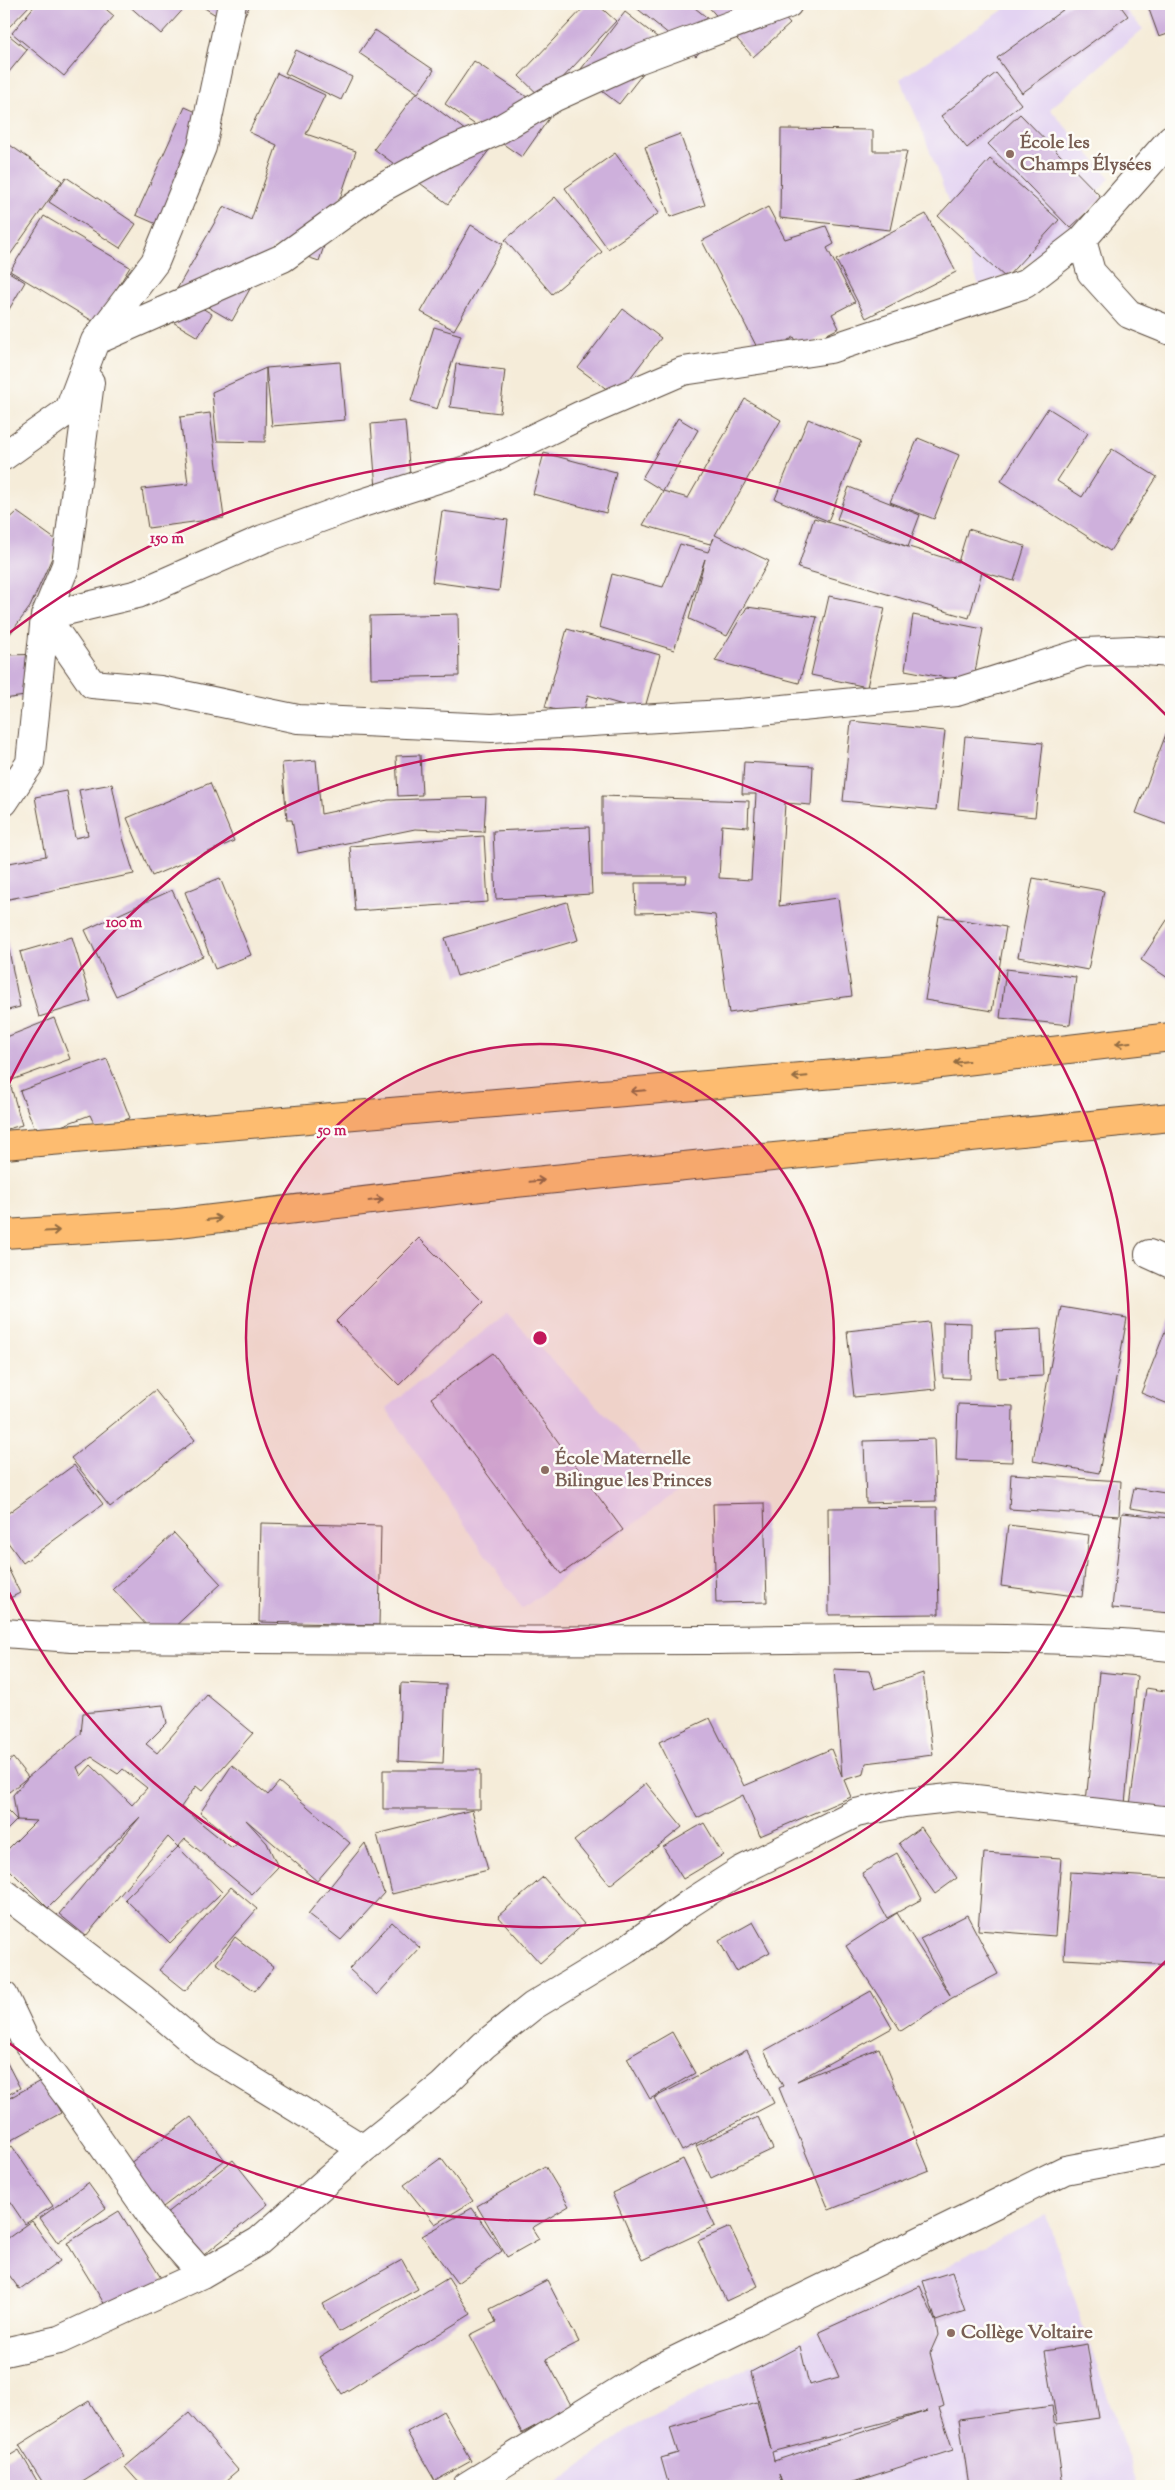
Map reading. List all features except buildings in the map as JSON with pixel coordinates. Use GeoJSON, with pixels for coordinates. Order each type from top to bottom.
{"type":"FeatureCollection","features":[{"type":"Feature","properties":{"kind":"main road"},"geometry":{"type":"LineString","coordinates":[[4,1145],[906,1068],[1171,1037]]}},
{"type":"Feature","properties":{"kind":"main road"},"geometry":{"type":"LineString","coordinates":[[4,1234],[170,1224],[515,1183],[1171,1117]]}},
{"type":"Feature","properties":{"kind":"street"},"geometry":{"type":"LineString","coordinates":[[4,456],[69,410],[95,341],[155,262],[202,147],[232,4]]}},
{"type":"Feature","properties":{"kind":"street"},"geometry":{"type":"LineString","coordinates":[[95,341],[283,258],[376,191],[446,153],[495,132],[556,97],[637,60],[788,4]]}},
{"type":"Feature","properties":{"kind":"street"},"geometry":{"type":"LineString","coordinates":[[45,616],[138,594],[263,539],[353,506],[472,468],[581,415],[683,371],[830,349],[1025,284],[1082,240],[1171,139]]}},
{"type":"Feature","properties":{"kind":"street"},"geometry":{"type":"LineString","coordinates":[[1082,240],[1091,272],[1129,314],[1171,331]]}},
{"type":"Feature","properties":{"kind":"street"},"geometry":{"type":"LineString","coordinates":[[4,802],[30,763],[45,616],[66,565],[95,341]]}},
{"type":"Feature","properties":{"kind":"street"},"geometry":{"type":"LineString","coordinates":[[45,616],[92,684],[160,690],[298,719],[492,728],[740,713],[957,692],[1086,652],[1132,650],[1171,654]]}},
{"type":"Feature","properties":{"kind":"street"},"geometry":{"type":"LineString","coordinates":[[4,1632],[72,1638],[182,1639],[519,1641],[964,1638],[1103,1640],[1171,1647]]}},
{"type":"Feature","properties":{"kind":"street"},"geometry":{"type":"LineString","coordinates":[[4,2352],[59,2340],[202,2274],[259,2241],[363,2149],[442,2086],[484,2045],[533,2006],[627,1949],[689,1904],[740,1872],[856,1814],[904,1803],[958,1796],[1171,1821]]}},
{"type":"Feature","properties":{"kind":"street"},"geometry":{"type":"LineString","coordinates":[[4,1893],[143,1999],[203,2050],[363,2149]]}},
{"type":"Feature","properties":{"kind":"street"},"geometry":{"type":"LineString","coordinates":[[4,1996],[24,2038],[155,2220],[202,2274]]}},
{"type":"Feature","properties":{"kind":"street"},"geometry":{"type":"LineString","coordinates":[[467,2486],[645,2375],[1065,2170],[1171,2150]]}},
{"type":"Feature","properties":{"kind":"shaded area","name":"École les Champs Élysées"},"geometry":{"type":"Polygon","coordinates":[[[1012,4],[1120,4],[1143,29],[1050,109],[1110,178],[1042,255],[980,288],[922,130],[900,79],[1012,4]]]}},
{"type":"Feature","properties":{"kind":"shaded area","name":"École Maternelle Bilingue les Princes"},"geometry":{"type":"Polygon","coordinates":[[[507,1313],[642,1453],[683,1487],[522,1609],[386,1408],[507,1313]]]}},
{"type":"Feature","properties":{"kind":"shaded area","name":"Collège Voltaire"},"geometry":{"type":"Polygon","coordinates":[[[1046,2215],[1138,2486],[552,2486],[631,2428],[1046,2215]]]}},
{"type":"Feature","properties":{"kind":"place","name":"École les Champs Élysées"},"geometry":{"type":"Point","coordinates":[1010,154]}},
{"type":"Feature","properties":{"kind":"place","name":"École Maternelle Bilingue les Princes"},"geometry":{"type":"Point","coordinates":[545,1470]}},
{"type":"Feature","properties":{"kind":"place","name":"Collège Voltaire"},"geometry":{"type":"Point","coordinates":[951,2333]}}]}
